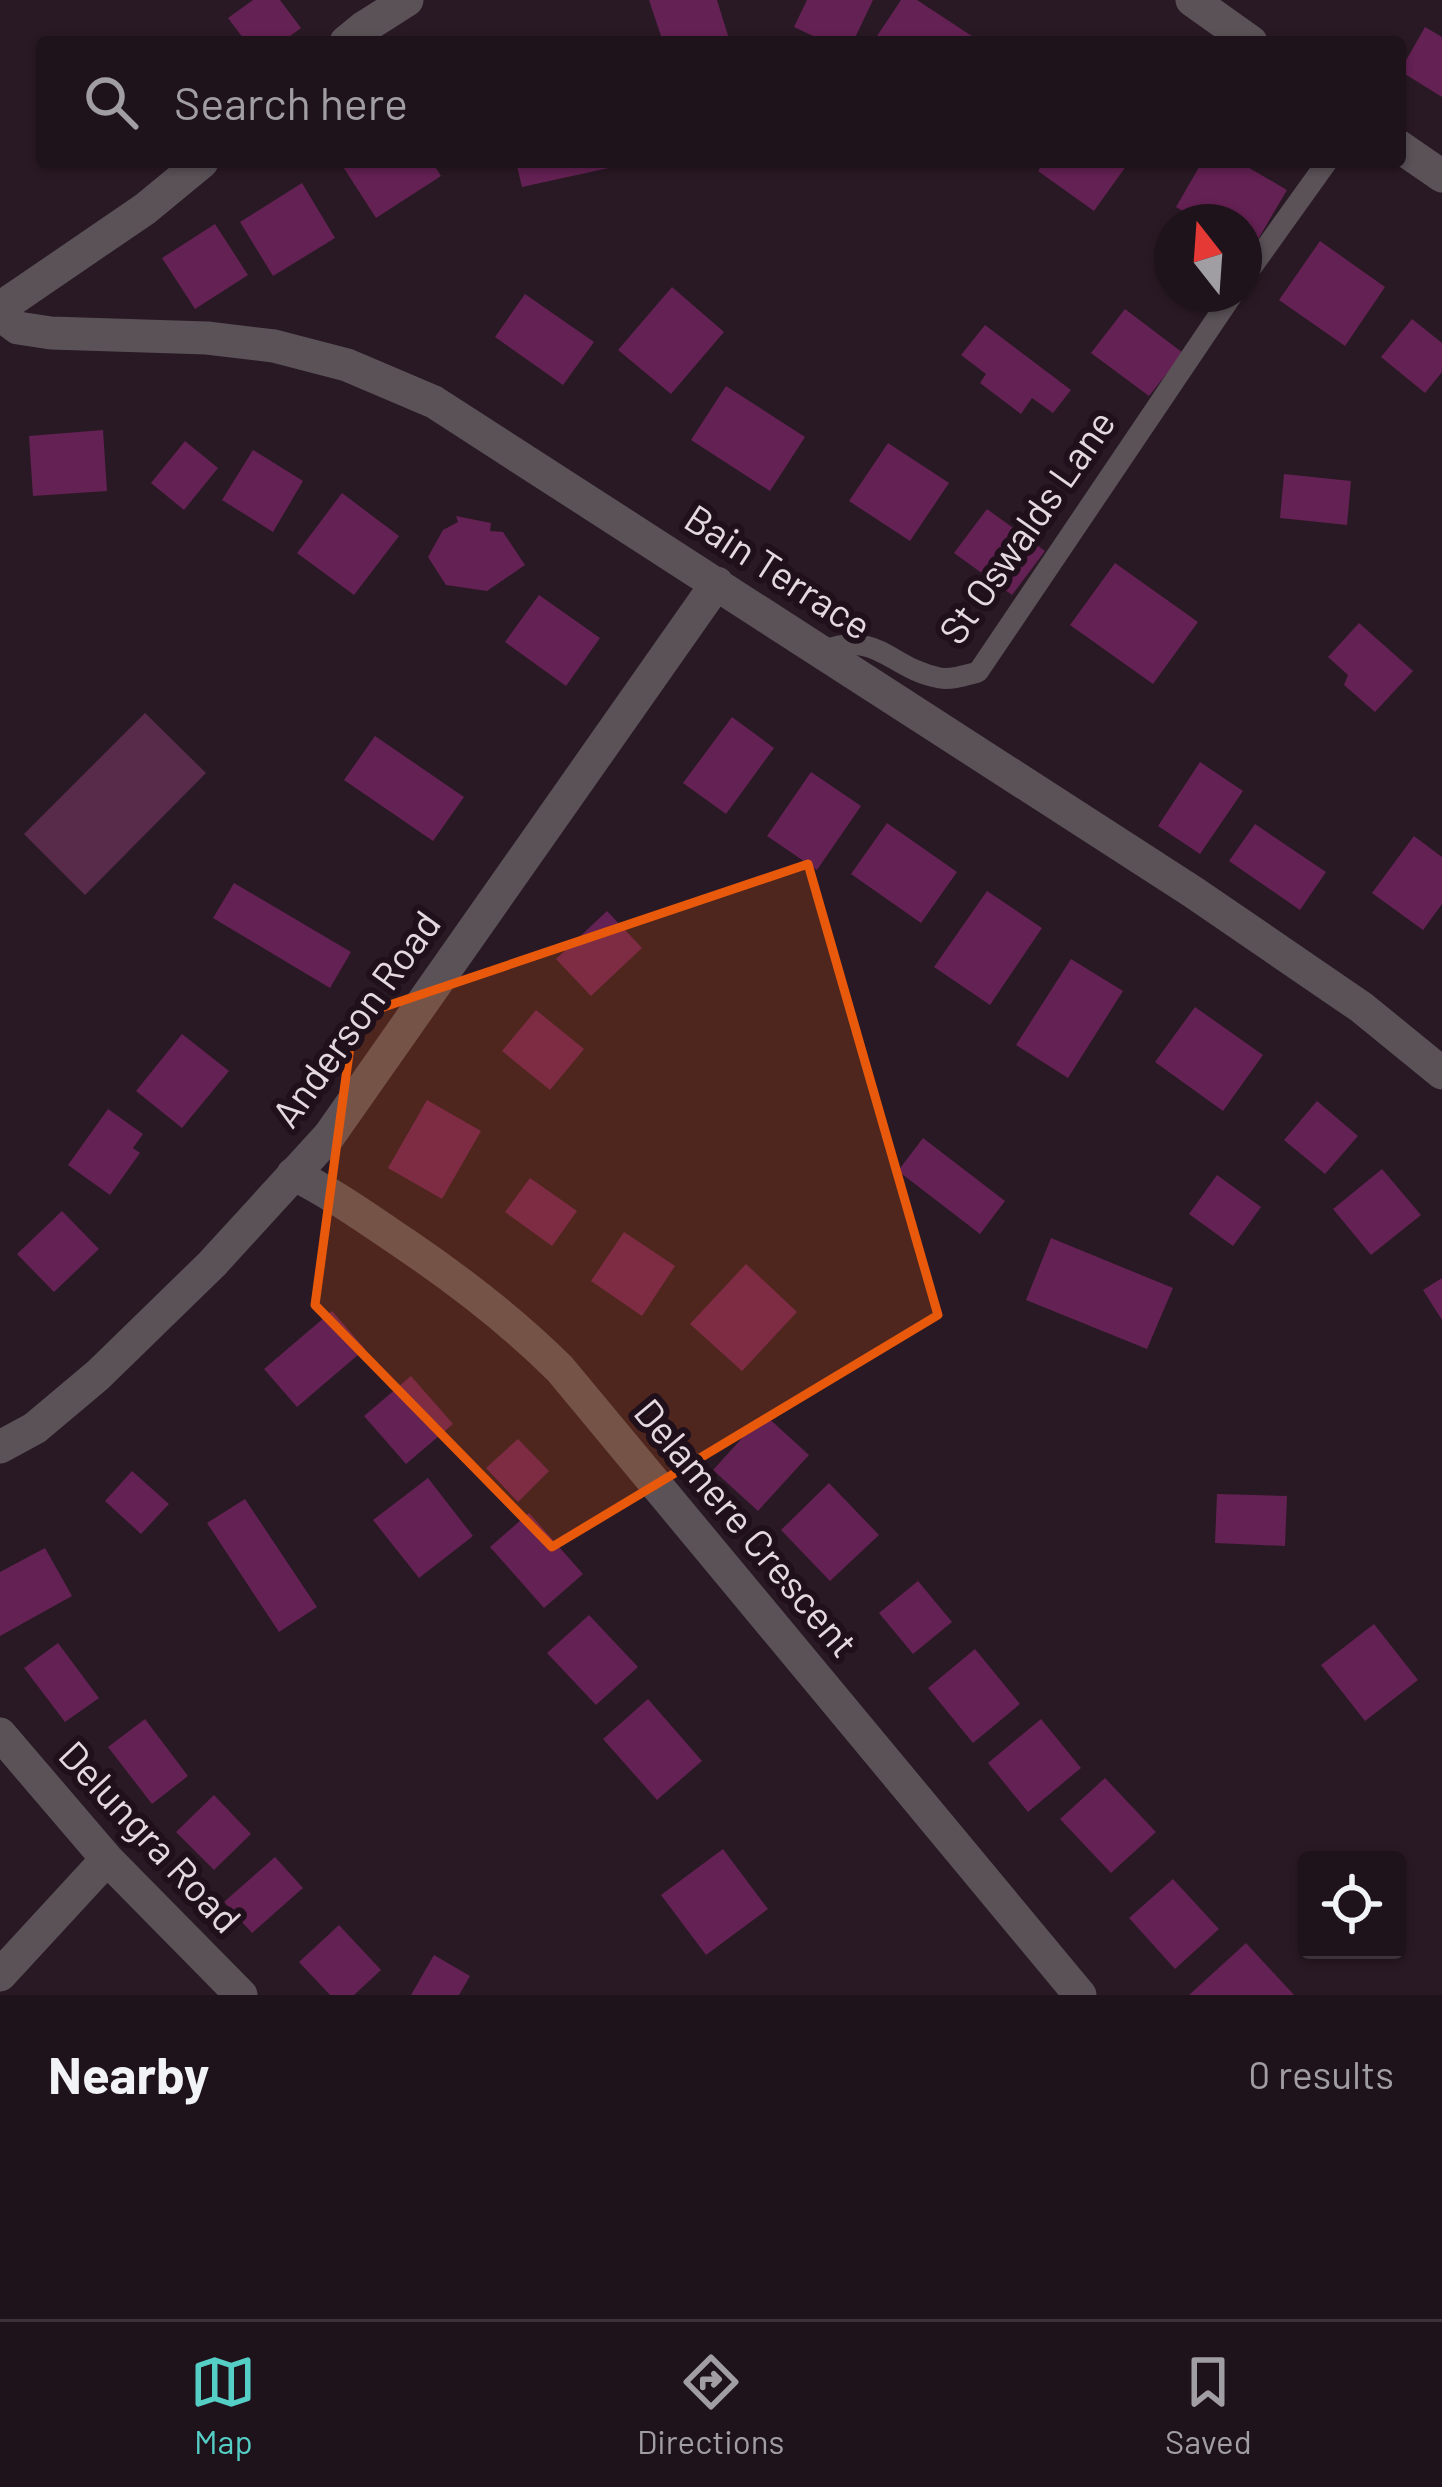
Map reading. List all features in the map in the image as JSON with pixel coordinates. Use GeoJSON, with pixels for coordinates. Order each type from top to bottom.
{"type":"FeatureCollection","features":[{"type":"Feature","properties":{"kind":"street"},"geometry":{"type":"LineString","coordinates":[[353,36],[407,0]]}},
{"type":"Feature","properties":{"kind":"street"},"geometry":{"type":"LineString","coordinates":[[1192,0],[1243,36]]}},
{"type":"Feature","properties":{"kind":"street"},"geometry":{"type":"LineString","coordinates":[[1406,150],[1442,176]]}},
{"type":"Feature","properties":{"kind":"street"},"geometry":{"type":"LineString","coordinates":[[0,312],[195,168]]}},
{"type":"Feature","properties":{"kind":"street","name":"Bain Terrace"},"geometry":{"type":"LineString","coordinates":[[0,312],[18,328],[50,333],[207,338],[274,346],[346,365],[434,403],[1193,892],[1360,1007],[1442,1073]]}},
{"type":"Feature","properties":{"kind":"street","name":"Anderson Road"},"geometry":{"type":"LineString","coordinates":[[0,1447],[35,1429],[98,1375],[212,1264],[329,1136],[717,583]]}},
{"type":"Feature","properties":{"kind":"street","name":"Delamere Crescent"},"geometry":{"type":"LineString","coordinates":[[292,1174],[331,1193],[459,1281],[520,1329],[560,1369],[1080,1995]]}},
{"type":"Feature","properties":{"kind":"street","name":"Delungra Road"},"geometry":{"type":"LineString","coordinates":[[0,1734],[107,1859],[241,1995]]}},
{"type":"Feature","properties":{"kind":"street"},"geometry":{"type":"LineString","coordinates":[[0,1975],[107,1859]]}},
{"type":"Feature","properties":{"kind":"lane"},"geometry":{"type":"LineString","coordinates":[[1262,253],[1323,168]]}},
{"type":"Feature","properties":{"kind":"lane","name":"St Oswalds Lane"},"geometry":{"type":"LineString","coordinates":[[823,651],[846,642],[869,646],[914,671],[945,680],[978,672],[1221,312]]}},
{"type":"Feature","properties":{"kind":"highlighted area"},"geometry":{"type":"Polygon","coordinates":[[[808,864],[938,1315],[552,1547],[315,1305],[354,1017],[808,864]]]}},
{"type":"Feature","properties":{"kind":"shaded area"},"geometry":{"type":"Polygon","coordinates":[[[145,713],[206,773],[85,895],[24,834],[145,713]]]}},
{"type":"Feature","properties":{"kind":"building"},"geometry":{"type":"Polygon","coordinates":[[[253,0],[280,0],[301,28],[290,36],[242,36],[228,18],[253,0]]]}},
{"type":"Feature","properties":{"kind":"building"},"geometry":{"type":"Polygon","coordinates":[[[649,0],[717,0],[728,36],[661,36],[649,0]]]}},
{"type":"Feature","properties":{"kind":"building"},"geometry":{"type":"Polygon","coordinates":[[[807,0],[873,0],[856,36],[813,36],[794,27],[807,0]]]}},
{"type":"Feature","properties":{"kind":"building"},"geometry":{"type":"Polygon","coordinates":[[[901,0],[917,0],[972,36],[877,36],[901,0]]]}},
{"type":"Feature","properties":{"kind":"building"},"geometry":{"type":"Polygon","coordinates":[[[1425,27],[1442,37],[1442,97],[1406,75],[1406,60],[1425,27]]]}},
{"type":"Feature","properties":{"kind":"building"},"geometry":{"type":"Polygon","coordinates":[[[344,168],[436,168],[441,176],[376,218],[344,168]]]}},
{"type":"Feature","properties":{"kind":"building"},"geometry":{"type":"Polygon","coordinates":[[[517,168],[609,168],[522,187],[517,168]]]}},
{"type":"Feature","properties":{"kind":"building"},"geometry":{"type":"Polygon","coordinates":[[[1040,168],[1125,168],[1094,211],[1040,168]]]}},
{"type":"Feature","properties":{"kind":"building"},"geometry":{"type":"Polygon","coordinates":[[[1199,168],[1249,168],[1287,190],[1262,232],[1262,204],[1178,204],[1199,168]]]}},
{"type":"Feature","properties":{"kind":"building"},"geometry":{"type":"Polygon","coordinates":[[[302,183],[335,238],[273,276],[240,222],[302,183]]]}},
{"type":"Feature","properties":{"kind":"building"},"geometry":{"type":"Polygon","coordinates":[[[215,224],[248,275],[195,309],[162,258],[215,224]]]}},
{"type":"Feature","properties":{"kind":"building"},"geometry":{"type":"Polygon","coordinates":[[[1320,241],[1385,287],[1345,346],[1279,300],[1320,241]]]}},
{"type":"Feature","properties":{"kind":"building"},"geometry":{"type":"Polygon","coordinates":[[[672,287],[724,332],[671,394],[618,350],[672,287]]]}},
{"type":"Feature","properties":{"kind":"building"},"geometry":{"type":"Polygon","coordinates":[[[525,294],[594,342],[563,385],[495,337],[525,294]]]}},
{"type":"Feature","properties":{"kind":"building"},"geometry":{"type":"Polygon","coordinates":[[[1125,309],[1183,353],[1149,396],[1091,353],[1125,309]]]}},
{"type":"Feature","properties":{"kind":"building"},"geometry":{"type":"Polygon","coordinates":[[[1412,319],[1442,343],[1442,372],[1425,393],[1381,357],[1412,319]]]}},
{"type":"Feature","properties":{"kind":"building"},"geometry":{"type":"Polygon","coordinates":[[[985,325],[1071,390],[1053,413],[1032,398],[1021,414],[980,383],[986,374],[961,355],[985,325]]]}},
{"type":"Feature","properties":{"kind":"building"},"geometry":{"type":"Polygon","coordinates":[[[726,386],[805,437],[770,491],[691,440],[726,386]]]}},
{"type":"Feature","properties":{"kind":"building"},"geometry":{"type":"Polygon","coordinates":[[[103,430],[107,491],[33,496],[29,436],[103,430]]]}},
{"type":"Feature","properties":{"kind":"building"},"geometry":{"type":"Polygon","coordinates":[[[185,441],[218,468],[184,510],[151,483],[185,441]]]}},
{"type":"Feature","properties":{"kind":"building"},"geometry":{"type":"Polygon","coordinates":[[[888,443],[949,483],[910,541],[849,501],[888,443]]]}},
{"type":"Feature","properties":{"kind":"building"},"geometry":{"type":"Polygon","coordinates":[[[253,450],[303,481],[273,532],[222,500],[253,450]]]}},
{"type":"Feature","properties":{"kind":"building"},"geometry":{"type":"Polygon","coordinates":[[[1284,474],[1351,481],[1347,525],[1280,518],[1284,474]]]}},
{"type":"Feature","properties":{"kind":"building"},"geometry":{"type":"Polygon","coordinates":[[[342,493],[399,536],[354,595],[297,553],[342,493]]]}},
{"type":"Feature","properties":{"kind":"building"},"geometry":{"type":"Polygon","coordinates":[[[987,509],[1045,551],[1012,595],[954,553],[987,509]]]}},
{"type":"Feature","properties":{"kind":"building"},"geometry":{"type":"Polygon","coordinates":[[[456,516],[491,523],[490,531],[503,532],[525,565],[487,591],[446,585],[428,557],[443,530],[458,522],[456,516]]]}},
{"type":"Feature","properties":{"kind":"building"},"geometry":{"type":"Polygon","coordinates":[[[1115,563],[1198,622],[1153,684],[1070,625],[1115,563]]]}},
{"type":"Feature","properties":{"kind":"building"},"geometry":{"type":"Polygon","coordinates":[[[539,595],[600,638],[566,686],[505,642],[539,595]]]}},
{"type":"Feature","properties":{"kind":"building"},"geometry":{"type":"Polygon","coordinates":[[[1359,623],[1413,671],[1375,712],[1344,685],[1348,675],[1328,657],[1359,623]]]}},
{"type":"Feature","properties":{"kind":"building"},"geometry":{"type":"Polygon","coordinates":[[[732,717],[774,748],[726,814],[683,783],[732,717]]]}},
{"type":"Feature","properties":{"kind":"building"},"geometry":{"type":"Polygon","coordinates":[[[375,736],[464,797],[433,841],[344,780],[375,736]]]}},
{"type":"Feature","properties":{"kind":"building"},"geometry":{"type":"Polygon","coordinates":[[[1200,762],[1243,791],[1200,854],[1158,826],[1200,762]]]}},
{"type":"Feature","properties":{"kind":"building"},"geometry":{"type":"Polygon","coordinates":[[[811,772],[861,806],[817,870],[767,836],[811,772]]]}},
{"type":"Feature","properties":{"kind":"building"},"geometry":{"type":"Polygon","coordinates":[[[887,823],[957,872],[921,923],[851,874],[887,823]]]}},
{"type":"Feature","properties":{"kind":"building"},"geometry":{"type":"Polygon","coordinates":[[[1255,824],[1326,872],[1300,910],[1229,861],[1255,824]]]}},
{"type":"Feature","properties":{"kind":"building"},"geometry":{"type":"Polygon","coordinates":[[[1414,836],[1442,857],[1442,904],[1423,930],[1372,893],[1414,836]]]}},
{"type":"Feature","properties":{"kind":"building"},"geometry":{"type":"Polygon","coordinates":[[[234,883],[351,952],[330,988],[213,918],[234,883]]]}},
{"type":"Feature","properties":{"kind":"building"},"geometry":{"type":"Polygon","coordinates":[[[987,891],[1042,928],[990,1005],[934,967],[987,891]]]}},
{"type":"Feature","properties":{"kind":"building"},"geometry":{"type":"Polygon","coordinates":[[[607,911],[642,948],[591,996],[556,959],[607,911]]]}},
{"type":"Feature","properties":{"kind":"building"},"geometry":{"type":"Polygon","coordinates":[[[1071,959],[1123,991],[1068,1078],[1016,1045],[1071,959]]]}},
{"type":"Feature","properties":{"kind":"building"},"geometry":{"type":"Polygon","coordinates":[[[1195,1007],[1263,1055],[1223,1111],[1155,1062],[1195,1007]]]}},
{"type":"Feature","properties":{"kind":"building"},"geometry":{"type":"Polygon","coordinates":[[[536,1010],[584,1049],[550,1090],[502,1051],[536,1010]]]}},
{"type":"Feature","properties":{"kind":"building"},"geometry":{"type":"Polygon","coordinates":[[[182,1034],[229,1071],[182,1128],[136,1091],[182,1034]]]}},
{"type":"Feature","properties":{"kind":"building"},"geometry":{"type":"Polygon","coordinates":[[[427,1100],[481,1131],[442,1199],[388,1168],[427,1100]]]}},
{"type":"Feature","properties":{"kind":"building"},"geometry":{"type":"Polygon","coordinates":[[[1317,1101],[1358,1136],[1325,1174],[1284,1140],[1317,1101]]]}},
{"type":"Feature","properties":{"kind":"building"},"geometry":{"type":"Polygon","coordinates":[[[108,1109],[143,1134],[133,1148],[140,1153],[110,1195],[68,1165],[108,1109]]]}},
{"type":"Feature","properties":{"kind":"building"},"geometry":{"type":"Polygon","coordinates":[[[923,1138],[1005,1201],[980,1234],[898,1171],[923,1138]]]}},
{"type":"Feature","properties":{"kind":"building"},"geometry":{"type":"Polygon","coordinates":[[[1382,1169],[1421,1215],[1371,1255],[1333,1209],[1382,1169]]]}},
{"type":"Feature","properties":{"kind":"building"},"geometry":{"type":"Polygon","coordinates":[[[1217,1175],[1261,1207],[1233,1246],[1189,1214],[1217,1175]]]}},
{"type":"Feature","properties":{"kind":"building"},"geometry":{"type":"Polygon","coordinates":[[[530,1178],[577,1211],[552,1246],[505,1212],[530,1178]]]}},
{"type":"Feature","properties":{"kind":"building"},"geometry":{"type":"Polygon","coordinates":[[[62,1211],[99,1249],[54,1292],[17,1254],[62,1211]]]}},
{"type":"Feature","properties":{"kind":"building"},"geometry":{"type":"Polygon","coordinates":[[[624,1232],[675,1266],[642,1316],[591,1281],[624,1232]]]}},
{"type":"Feature","properties":{"kind":"building"},"geometry":{"type":"Polygon","coordinates":[[[1051,1238],[1173,1288],[1147,1349],[1026,1300],[1051,1238]]]}},
{"type":"Feature","properties":{"kind":"building"},"geometry":{"type":"Polygon","coordinates":[[[746,1264],[797,1312],[742,1371],[690,1324],[746,1264]]]}},
{"type":"Feature","properties":{"kind":"building"},"geometry":{"type":"Polygon","coordinates":[[[1442,1278],[1442,1320],[1423,1290],[1442,1278]]]}},
{"type":"Feature","properties":{"kind":"building"},"geometry":{"type":"Polygon","coordinates":[[[332,1311],[365,1349],[297,1407],[264,1369],[332,1311]]]}},
{"type":"Feature","properties":{"kind":"building"},"geometry":{"type":"Polygon","coordinates":[[[411,1376],[453,1424],[406,1464],[364,1416],[411,1376]]]}},
{"type":"Feature","properties":{"kind":"building"},"geometry":{"type":"Polygon","coordinates":[[[764,1414],[809,1455],[758,1511],[713,1470],[764,1414]]]}},
{"type":"Feature","properties":{"kind":"building"},"geometry":{"type":"Polygon","coordinates":[[[518,1439],[549,1471],[518,1502],[486,1468],[518,1439]]]}},
{"type":"Feature","properties":{"kind":"building"},"geometry":{"type":"Polygon","coordinates":[[[132,1471],[169,1504],[141,1534],[105,1501],[132,1471]]]}},
{"type":"Feature","properties":{"kind":"building"},"geometry":{"type":"Polygon","coordinates":[[[428,1478],[473,1536],[419,1578],[373,1520],[428,1478]]]}},
{"type":"Feature","properties":{"kind":"building"},"geometry":{"type":"Polygon","coordinates":[[[829,1483],[879,1535],[830,1581],[781,1530],[829,1483]]]}},
{"type":"Feature","properties":{"kind":"building"},"geometry":{"type":"Polygon","coordinates":[[[1217,1494],[1287,1496],[1285,1546],[1215,1543],[1217,1494]]]}},
{"type":"Feature","properties":{"kind":"building"},"geometry":{"type":"Polygon","coordinates":[[[245,1499],[317,1607],[279,1632],[207,1523],[245,1499]]]}},
{"type":"Feature","properties":{"kind":"building"},"geometry":{"type":"Polygon","coordinates":[[[529,1513],[583,1574],[544,1608],[490,1547],[529,1513]]]}},
{"type":"Feature","properties":{"kind":"building"},"geometry":{"type":"Polygon","coordinates":[[[45,1548],[72,1596],[0,1636],[0,1572],[45,1548]]]}},
{"type":"Feature","properties":{"kind":"building"},"geometry":{"type":"Polygon","coordinates":[[[918,1581],[952,1622],[913,1654],[879,1613],[918,1581]]]}},
{"type":"Feature","properties":{"kind":"building"},"geometry":{"type":"Polygon","coordinates":[[[589,1615],[638,1667],[596,1705],[547,1653],[589,1615]]]}},
{"type":"Feature","properties":{"kind":"building"},"geometry":{"type":"Polygon","coordinates":[[[1374,1624],[1418,1680],[1365,1721],[1321,1665],[1374,1624]]]}},
{"type":"Feature","properties":{"kind":"building"},"geometry":{"type":"Polygon","coordinates":[[[58,1643],[99,1698],[65,1722],[24,1668],[58,1643]]]}},
{"type":"Feature","properties":{"kind":"building"},"geometry":{"type":"Polygon","coordinates":[[[975,1649],[1020,1704],[973,1743],[928,1688],[975,1649]]]}},
{"type":"Feature","properties":{"kind":"building"},"geometry":{"type":"Polygon","coordinates":[[[648,1699],[702,1761],[657,1800],[603,1739],[648,1699]]]}},
{"type":"Feature","properties":{"kind":"building"},"geometry":{"type":"Polygon","coordinates":[[[145,1719],[188,1776],[152,1804],[108,1747],[145,1719]]]}},
{"type":"Feature","properties":{"kind":"building"},"geometry":{"type":"Polygon","coordinates":[[[1041,1719],[1081,1768],[1028,1812],[988,1763],[1041,1719]]]}},
{"type":"Feature","properties":{"kind":"building"},"geometry":{"type":"Polygon","coordinates":[[[1105,1778],[1156,1832],[1111,1873],[1060,1819],[1105,1778]]]}},
{"type":"Feature","properties":{"kind":"building"},"geometry":{"type":"Polygon","coordinates":[[[214,1795],[251,1834],[214,1870],[176,1832],[214,1795]]]}},
{"type":"Feature","properties":{"kind":"building"},"geometry":{"type":"Polygon","coordinates":[[[723,1849],[768,1909],[706,1955],[661,1895],[723,1849]]]}},
{"type":"Feature","properties":{"kind":"building"},"geometry":{"type":"Polygon","coordinates":[[[275,1857],[303,1888],[252,1933],[224,1902],[275,1857]]]}},
{"type":"Feature","properties":{"kind":"building"},"geometry":{"type":"Polygon","coordinates":[[[1173,1879],[1219,1929],[1175,1969],[1129,1918],[1173,1879]]]}},
{"type":"Feature","properties":{"kind":"building"},"geometry":{"type":"Polygon","coordinates":[[[339,1925],[381,1970],[354,1995],[330,1995],[299,1962],[339,1925]]]}},
{"type":"Feature","properties":{"kind":"building"},"geometry":{"type":"Polygon","coordinates":[[[1246,1943],[1294,1995],[1189,1995],[1246,1943]]]}},
{"type":"Feature","properties":{"kind":"building"},"geometry":{"type":"Polygon","coordinates":[[[434,1955],[470,1976],[459,1995],[411,1995],[434,1955]]]}}]}
